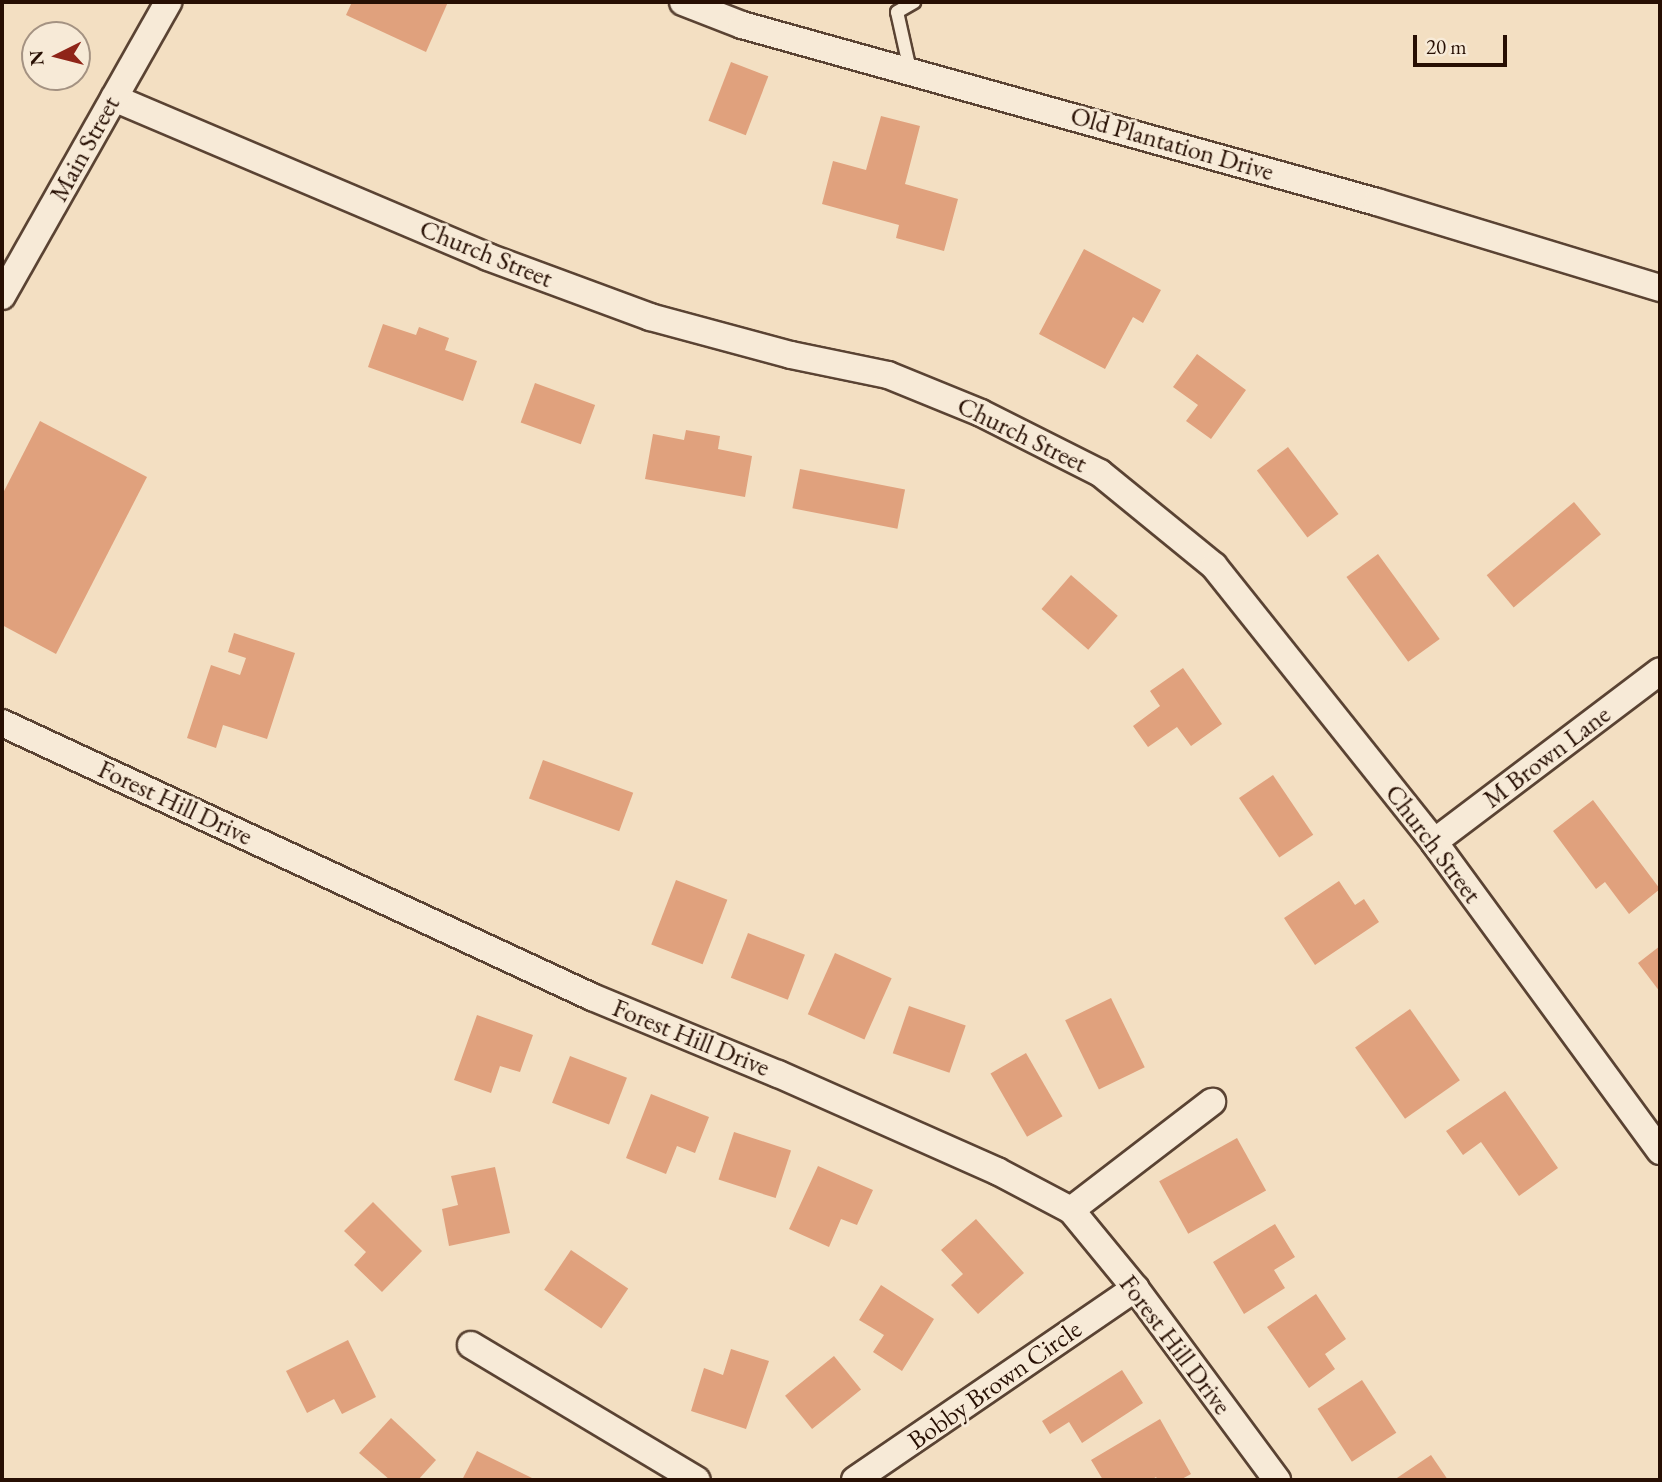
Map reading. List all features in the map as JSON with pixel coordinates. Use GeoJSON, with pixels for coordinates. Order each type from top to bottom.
{"type":"FeatureCollection","features":[{"type":"Feature","properties":{"kind":"street","name":"Main Street"},"geometry":{"type":"LineString","coordinates":[[2,296],[168,2]]}},
{"type":"Feature","properties":{"kind":"street","name":"Old Plantation Drive"},"geometry":{"type":"LineString","coordinates":[[683,2],[742,24],[1377,202],[1660,288]]}},
{"type":"Feature","properties":{"kind":"street","name":"Church Street"},"geometry":{"type":"LineString","coordinates":[[114,98],[488,257],[650,317],[791,355],[888,375],[981,413],[1100,473],[1214,566],[1434,842],[1660,1151]]}},
{"type":"Feature","properties":{"kind":"street","name":"M Brown Lane"},"geometry":{"type":"LineString","coordinates":[[1434,842],[1660,671]]}},
{"type":"Feature","properties":{"kind":"street","name":"Forest Hill Drive"},"geometry":{"type":"LineString","coordinates":[[2,723],[592,997],[778,1074],[973,1160],[1071,1210],[1135,1288],[1278,1480]]}},
{"type":"Feature","properties":{"kind":"street"},"geometry":{"type":"LineString","coordinates":[[1071,1210],[1212,1102]]}},
{"type":"Feature","properties":{"kind":"street","name":"Bobby Brown Circle"},"geometry":{"type":"LineString","coordinates":[[855,1480],[1135,1288]]}},
{"type":"Feature","properties":{"kind":"street"},"geometry":{"type":"LineString","coordinates":[[471,1345],[698,1480]]}},
{"type":"Feature","properties":{"kind":"lane"},"geometry":{"type":"LineString","coordinates":[[910,69],[897,12],[914,2]]}},
{"type":"Feature","properties":{"kind":"building"},"geometry":{"type":"Polygon","coordinates":[[[352,2],[448,2],[426,52],[346,15],[352,2]]]}},
{"type":"Feature","properties":{"kind":"building"},"geometry":{"type":"Polygon","coordinates":[[[731,62],[768,76],[746,135],[708,121],[731,62]]]}},
{"type":"Feature","properties":{"kind":"building"},"geometry":{"type":"Polygon","coordinates":[[[881,116],[920,126],[905,184],[958,199],[944,251],[896,238],[899,225],[822,204],[833,161],[866,170],[881,116]]]}},
{"type":"Feature","properties":{"kind":"building"},"geometry":{"type":"Polygon","coordinates":[[[1084,249],[1161,290],[1143,323],[1133,317],[1105,369],[1039,334],[1084,249]]]}},
{"type":"Feature","properties":{"kind":"building"},"geometry":{"type":"Polygon","coordinates":[[[383,324],[416,335],[419,327],[449,338],[445,350],[477,361],[463,401],[368,367],[383,324]]]}},
{"type":"Feature","properties":{"kind":"building"},"geometry":{"type":"Polygon","coordinates":[[[1197,354],[1246,390],[1211,439],[1186,421],[1198,405],[1173,387],[1197,354]]]}},
{"type":"Feature","properties":{"kind":"building"},"geometry":{"type":"Polygon","coordinates":[[[535,383],[595,405],[581,444],[521,422],[535,383]]]}},
{"type":"Feature","properties":{"kind":"building"},"geometry":{"type":"Polygon","coordinates":[[[40,421],[147,477],[56,654],[2,625],[2,495],[40,421]]]}},
{"type":"Feature","properties":{"kind":"building"},"geometry":{"type":"Polygon","coordinates":[[[686,430],[720,436],[718,449],[752,456],[745,497],[645,479],[653,434],[684,440],[686,430]]]}},
{"type":"Feature","properties":{"kind":"building"},"geometry":{"type":"Polygon","coordinates":[[[1288,447],[1339,514],[1307,538],[1257,470],[1288,447]]]}},
{"type":"Feature","properties":{"kind":"building"},"geometry":{"type":"Polygon","coordinates":[[[800,469],[905,489],[897,529],[792,508],[800,469]]]}},
{"type":"Feature","properties":{"kind":"building"},"geometry":{"type":"Polygon","coordinates":[[[1574,502],[1601,534],[1514,607],[1487,575],[1574,502]]]}},
{"type":"Feature","properties":{"kind":"building"},"geometry":{"type":"Polygon","coordinates":[[[1378,554],[1440,639],[1408,662],[1346,577],[1378,554]]]}},
{"type":"Feature","properties":{"kind":"building"},"geometry":{"type":"Polygon","coordinates":[[[1071,575],[1118,616],[1088,650],[1041,609],[1071,575]]]}},
{"type":"Feature","properties":{"kind":"building"},"geometry":{"type":"Polygon","coordinates":[[[234,633],[295,653],[267,739],[223,725],[216,748],[187,738],[211,665],[240,675],[246,658],[228,652],[234,633]]]}},
{"type":"Feature","properties":{"kind":"building"},"geometry":{"type":"Polygon","coordinates":[[[1183,668],[1222,724],[1191,746],[1177,727],[1148,747],[1133,726],[1160,706],[1150,691],[1183,668]]]}},
{"type":"Feature","properties":{"kind":"building"},"geometry":{"type":"Polygon","coordinates":[[[543,760],[633,793],[619,831],[529,799],[543,760]]]}},
{"type":"Feature","properties":{"kind":"building"},"geometry":{"type":"Polygon","coordinates":[[[1273,775],[1313,835],[1279,858],[1239,798],[1273,775]]]}},
{"type":"Feature","properties":{"kind":"building"},"geometry":{"type":"Polygon","coordinates":[[[1593,800],[1660,889],[1629,914],[1605,882],[1596,889],[1553,831],[1593,800]]]}},
{"type":"Feature","properties":{"kind":"building"},"geometry":{"type":"Polygon","coordinates":[[[676,880],[727,900],[703,964],[651,944],[676,880]]]}},
{"type":"Feature","properties":{"kind":"building"},"geometry":{"type":"Polygon","coordinates":[[[1339,881],[1355,905],[1364,899],[1379,922],[1315,965],[1284,918],[1339,881]]]}},
{"type":"Feature","properties":{"kind":"building"},"geometry":{"type":"Polygon","coordinates":[[[748,933],[805,955],[788,1000],[731,978],[748,933]]]}},
{"type":"Feature","properties":{"kind":"building"},"geometry":{"type":"Polygon","coordinates":[[[1660,946],[1660,992],[1638,963],[1660,946]]]}},
{"type":"Feature","properties":{"kind":"building"},"geometry":{"type":"Polygon","coordinates":[[[835,953],[892,978],[864,1039],[808,1014],[835,953]]]}},
{"type":"Feature","properties":{"kind":"building"},"geometry":{"type":"Polygon","coordinates":[[[1111,998],[1145,1067],[1099,1090],[1065,1020],[1111,998]]]}},
{"type":"Feature","properties":{"kind":"building"},"geometry":{"type":"Polygon","coordinates":[[[909,1006],[966,1026],[949,1073],[893,1053],[909,1006]]]}},
{"type":"Feature","properties":{"kind":"building"},"geometry":{"type":"Polygon","coordinates":[[[1410,1009],[1460,1080],[1405,1119],[1355,1047],[1410,1009]]]}},
{"type":"Feature","properties":{"kind":"building"},"geometry":{"type":"Polygon","coordinates":[[[477,1015],[533,1035],[520,1072],[500,1066],[491,1093],[454,1080],[477,1015]]]}},
{"type":"Feature","properties":{"kind":"building"},"geometry":{"type":"Polygon","coordinates":[[[1026,1053],[1062,1116],[1027,1137],[990,1074],[1026,1053]]]}},
{"type":"Feature","properties":{"kind":"building"},"geometry":{"type":"Polygon","coordinates":[[[570,1056],[627,1078],[609,1125],[552,1103],[570,1056]]]}},
{"type":"Feature","properties":{"kind":"building"},"geometry":{"type":"Polygon","coordinates":[[[1505,1091],[1558,1168],[1519,1196],[1481,1142],[1463,1155],[1446,1131],[1505,1091]]]}},
{"type":"Feature","properties":{"kind":"building"},"geometry":{"type":"Polygon","coordinates":[[[651,1094],[709,1117],[695,1153],[677,1146],[666,1174],[626,1158],[651,1094]]]}},
{"type":"Feature","properties":{"kind":"building"},"geometry":{"type":"Polygon","coordinates":[[[734,1132],[791,1151],[776,1198],[719,1180],[734,1132]]]}},
{"type":"Feature","properties":{"kind":"building"},"geometry":{"type":"Polygon","coordinates":[[[1237,1138],[1266,1190],[1188,1234],[1159,1181],[1237,1138]]]}},
{"type":"Feature","properties":{"kind":"building"},"geometry":{"type":"Polygon","coordinates":[[[818,1166],[873,1190],[857,1225],[841,1219],[829,1247],[789,1229],[818,1166]]]}},
{"type":"Feature","properties":{"kind":"building"},"geometry":{"type":"Polygon","coordinates":[[[495,1167],[510,1233],[449,1246],[442,1209],[458,1205],[451,1176],[495,1167]]]}},
{"type":"Feature","properties":{"kind":"building"},"geometry":{"type":"Polygon","coordinates":[[[373,1202],[422,1251],[382,1292],[354,1265],[366,1252],[344,1231],[373,1202]]]}},
{"type":"Feature","properties":{"kind":"building"},"geometry":{"type":"Polygon","coordinates":[[[976,1219],[1024,1273],[978,1314],[951,1285],[963,1274],[941,1250],[976,1219]]]}},
{"type":"Feature","properties":{"kind":"building"},"geometry":{"type":"Polygon","coordinates":[[[1275,1224],[1295,1257],[1274,1270],[1285,1288],[1244,1314],[1213,1262],[1275,1224]]]}},
{"type":"Feature","properties":{"kind":"building"},"geometry":{"type":"Polygon","coordinates":[[[571,1250],[628,1289],[601,1328],[544,1290],[571,1250]]]}},
{"type":"Feature","properties":{"kind":"building"},"geometry":{"type":"Polygon","coordinates":[[[881,1285],[934,1319],[902,1371],[873,1352],[884,1335],[859,1320],[881,1285]]]}},
{"type":"Feature","properties":{"kind":"building"},"geometry":{"type":"Polygon","coordinates":[[[1316,1294],[1346,1339],[1325,1354],[1335,1369],[1309,1388],[1267,1327],[1316,1294]]]}},
{"type":"Feature","properties":{"kind":"building"},"geometry":{"type":"Polygon","coordinates":[[[348,1340],[376,1397],[342,1414],[334,1399],[307,1413],[286,1371],[348,1340]]]}},
{"type":"Feature","properties":{"kind":"building"},"geometry":{"type":"Polygon","coordinates":[[[731,1349],[769,1361],[746,1429],[691,1411],[704,1368],[723,1375],[731,1349]]]}},
{"type":"Feature","properties":{"kind":"building"},"geometry":{"type":"Polygon","coordinates":[[[834,1356],[861,1389],[812,1429],[785,1396],[834,1356]]]}},
{"type":"Feature","properties":{"kind":"building"},"geometry":{"type":"Polygon","coordinates":[[[1122,1370],[1143,1403],[1082,1443],[1069,1422],[1050,1434],[1042,1421],[1122,1370]]]}},
{"type":"Feature","properties":{"kind":"building"},"geometry":{"type":"Polygon","coordinates":[[[1362,1380],[1396,1433],[1352,1462],[1318,1409],[1362,1380]]]}},
{"type":"Feature","properties":{"kind":"building"},"geometry":{"type":"Polygon","coordinates":[[[391,1418],[436,1460],[418,1480],[390,1480],[359,1453],[391,1418]]]}},
{"type":"Feature","properties":{"kind":"building"},"geometry":{"type":"Polygon","coordinates":[[[1160,1419],[1191,1474],[1180,1480],[1158,1480],[1156,1477],[1151,1480],[1103,1480],[1091,1460],[1160,1419]]]}},
{"type":"Feature","properties":{"kind":"building"},"geometry":{"type":"Polygon","coordinates":[[[477,1451],[532,1478],[531,1480],[462,1480],[477,1451]]]}},
{"type":"Feature","properties":{"kind":"building"},"geometry":{"type":"Polygon","coordinates":[[[1431,1455],[1448,1480],[1394,1480],[1431,1455]]]}}]}
